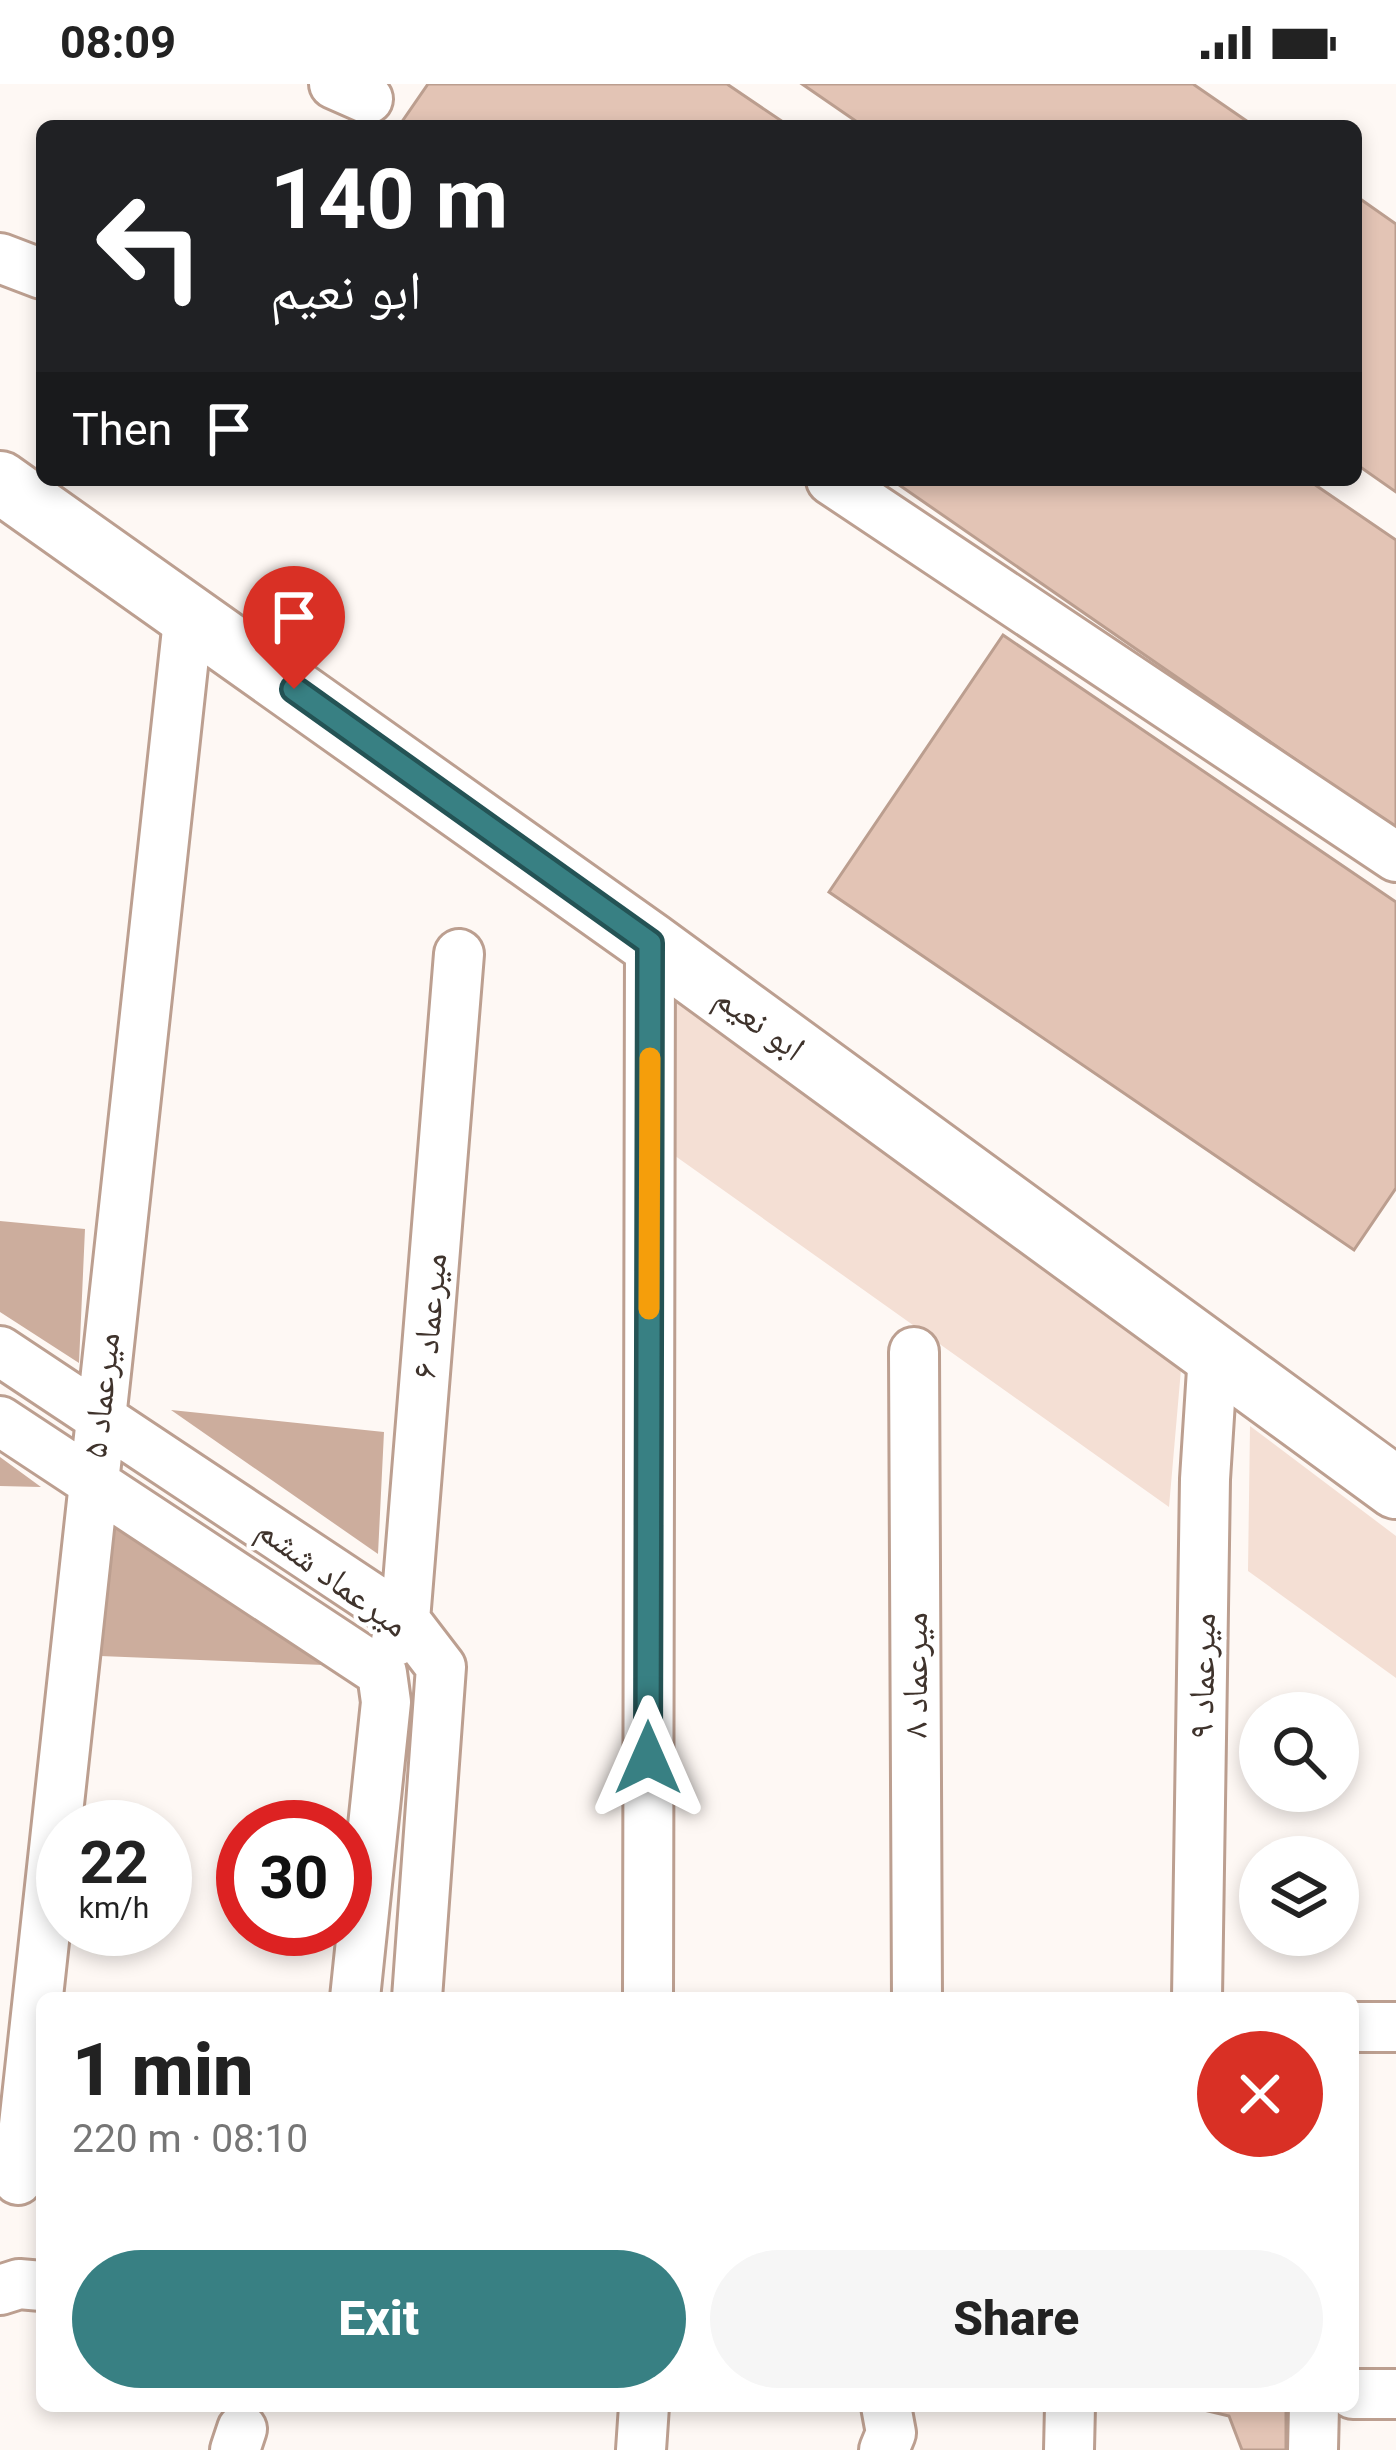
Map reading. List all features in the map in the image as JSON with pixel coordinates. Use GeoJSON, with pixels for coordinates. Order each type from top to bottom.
{"type":"FeatureCollection","features":[{"type":"Feature","properties":{"kind":"main road","name":"ابو نعیم"},"geometry":{"type":"LineString","coordinates":[[0,482],[189,611],[650,943],[1396,1488]]}},
{"type":"Feature","properties":{"kind":"street"},"geometry":{"type":"LineString","coordinates":[[0,258],[36,272]]}},
{"type":"Feature","properties":{"kind":"street"},"geometry":{"type":"LineString","coordinates":[[840,486],[1396,857]]}},
{"type":"Feature","properties":{"kind":"street","name":"میرعماد ۵"},"geometry":{"type":"LineString","coordinates":[[38,1992],[189,611]]}},
{"type":"Feature","properties":{"kind":"street"},"geometry":{"type":"LineString","coordinates":[[648,1992],[650,943]]}},
{"type":"Feature","properties":{"kind":"street","name":"میرعماد ۶"},"geometry":{"type":"LineString","coordinates":[[382,1673],[405,1620],[458,954]]}},
{"type":"Feature","properties":{"kind":"street","name":"میرعماد ششم"},"geometry":{"type":"LineString","coordinates":[[0,1351],[405,1620],[441,1667],[418,1992]]}},
{"type":"Feature","properties":{"kind":"street","name":"میرعماد ۸"},"geometry":{"type":"LineString","coordinates":[[914,1352],[917,1992]]}},
{"type":"Feature","properties":{"kind":"street","name":"میرعماد ۹"},"geometry":{"type":"LineString","coordinates":[[1197,1992],[1205,1478],[1213,1354]]}},
{"type":"Feature","properties":{"kind":"street","name":"میرعماد ششم"},"geometry":{"type":"LineString","coordinates":[[0,1421],[382,1673],[386,1702],[356,1992]]}},
{"type":"Feature","properties":{"kind":"street","name":"میرعماد ۵"},"geometry":{"type":"LineString","coordinates":[[18,2180],[36,2011]]}},
{"type":"Feature","properties":{"kind":"street"},"geometry":{"type":"LineString","coordinates":[[1359,2027],[1396,2027]]}},
{"type":"Feature","properties":{"kind":"street"},"geometry":{"type":"LineString","coordinates":[[0,2290],[36,2285]]}},
{"type":"Feature","properties":{"kind":"street"},"geometry":{"type":"LineString","coordinates":[[1359,2394],[1396,2394]]}},
{"type":"Feature","properties":{"kind":"street"},"geometry":{"type":"LineString","coordinates":[[641,2450],[644,2412]]}},
{"type":"Feature","properties":{"kind":"street"},"geometry":{"type":"LineString","coordinates":[[884,2450],[891,2433],[887,2412]]}},
{"type":"Feature","properties":{"kind":"street"},"geometry":{"type":"LineString","coordinates":[[1069,2450],[1070,2412]]}},
{"type":"Feature","properties":{"kind":"street"},"geometry":{"type":"LineString","coordinates":[[1313,2450],[1314,2412]]}},
{"type":"Feature","properties":{"kind":"shaded area"},"geometry":{"type":"Polygon","coordinates":[[[673,979],[1182,1358],[1169,1507],[671,1153],[673,979]]]}},
{"type":"Feature","properties":{"kind":"shaded area"},"geometry":{"type":"Polygon","coordinates":[[[0,1221],[85,1229],[79,1363],[0,1312],[0,1221]]]}},
{"type":"Feature","properties":{"kind":"shaded area"},"geometry":{"type":"Polygon","coordinates":[[[171,1410],[384,1432],[378,1554],[171,1410]]]}},
{"type":"Feature","properties":{"kind":"shaded area"},"geometry":{"type":"Polygon","coordinates":[[[1250,1426],[1396,1536],[1396,1678],[1248,1571],[1250,1426]]]}},
{"type":"Feature","properties":{"kind":"shaded area"},"geometry":{"type":"Polygon","coordinates":[[[0,1457],[41,1487],[0,1486],[0,1457]]]}},
{"type":"Feature","properties":{"kind":"shaded area"},"geometry":{"type":"Polygon","coordinates":[[[110,1521],[349,1666],[100,1656],[110,1521]]]}},
{"type":"Feature","properties":{"kind":"building"},"geometry":{"type":"Polygon","coordinates":[[[428,84],[727,84],[780,120],[403,120],[428,84]]]}},
{"type":"Feature","properties":{"kind":"building"},"geometry":{"type":"Polygon","coordinates":[[[802,84],[1193,84],[1245,120],[854,120],[802,84]]]}},
{"type":"Feature","properties":{"kind":"building"},"geometry":{"type":"Polygon","coordinates":[[[1362,200],[1396,224],[1396,492],[1362,468],[1362,200]]]}},
{"type":"Feature","properties":{"kind":"building"},"geometry":{"type":"Polygon","coordinates":[[[901,486],[1317,486],[1396,540],[1396,829],[901,486]]]}},
{"type":"Feature","properties":{"kind":"building"},"geometry":{"type":"Polygon","coordinates":[[[1003,635],[1396,902],[1396,1188],[1354,1250],[829,892],[1003,635]]]}},
{"type":"Feature","properties":{"kind":"building"},"geometry":{"type":"Polygon","coordinates":[[[1212,2412],[1286,2412],[1286,2450],[1242,2450],[1229,2416],[1212,2412]]]}},
{"type":"Feature","properties":{"kind":"slow traffic"},"geometry":{"type":"LineString","coordinates":[[649,1309],[650,1058]]}},
{"type":"Feature","properties":{"kind":"route"},"geometry":{"type":"LineString","coordinates":[[294,689],[650,943],[648,1758]]}}]}
